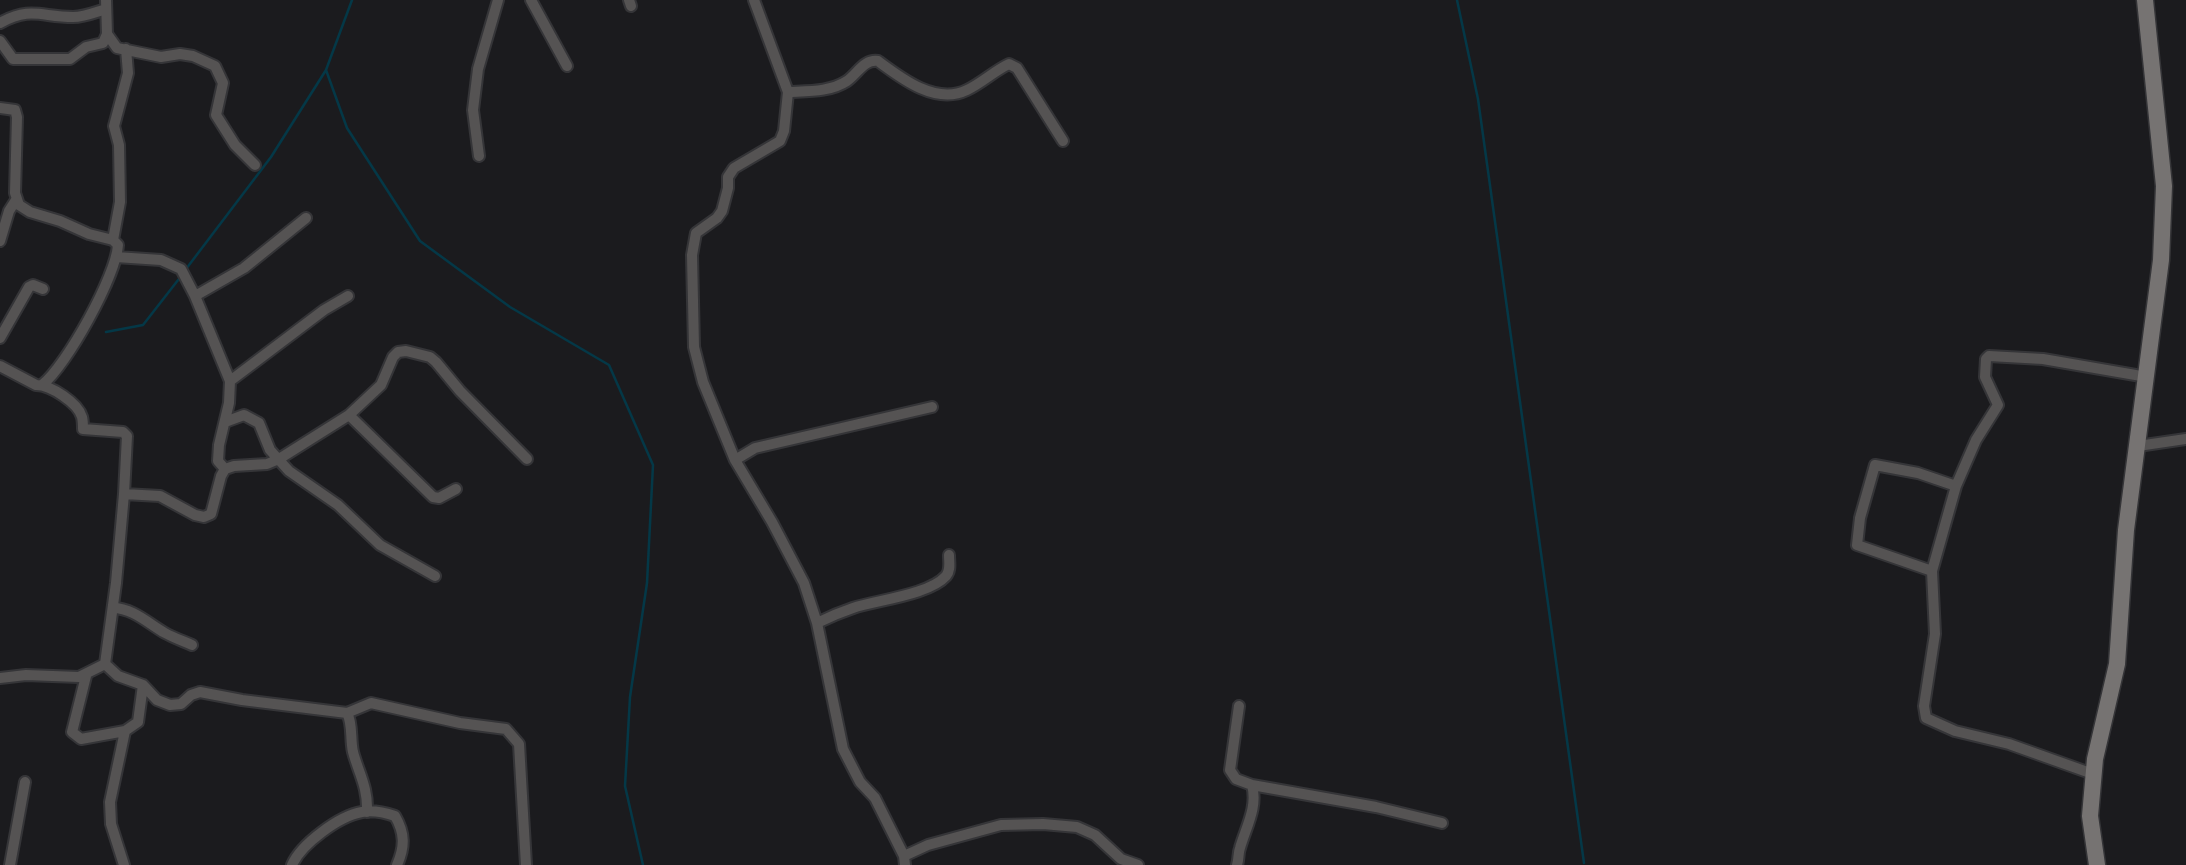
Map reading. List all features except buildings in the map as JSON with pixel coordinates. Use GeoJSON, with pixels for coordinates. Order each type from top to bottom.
{"type":"FeatureCollection","features":[{"type":"Feature","properties":{"kind":"street"},"geometry":{"type":"LineString","coordinates":[[479,156],[473,110],[478,69],[498,0]]}},
{"type":"Feature","properties":{"kind":"street"},"geometry":{"type":"LineString","coordinates":[[531,0],[568,66]]}},
{"type":"Feature","properties":{"kind":"street"},"geometry":{"type":"LineString","coordinates":[[754,0],[788,92],[784,131],[780,141],[734,168],[728,177],[722,211],[717,218],[696,233],[693,241],[694,347],[703,382],[735,460],[804,583],[817,623],[844,750],[860,782],[874,798],[904,860],[928,845],[1002,825],[1043,824],[1077,827],[1095,835],[1121,859],[1138,865]]}},
{"type":"Feature","properties":{"kind":"street"},"geometry":{"type":"LineString","coordinates":[[2097,865],[2090,816],[2093,774],[2117,664],[2126,530],[2161,260],[2164,186],[2145,0]]}},
{"type":"Feature","properties":{"kind":"street"},"geometry":{"type":"LineString","coordinates":[[0,23],[17,14],[40,13],[74,17],[106,4],[107,34],[103,43],[86,47],[70,59],[13,59],[0,41]]}},
{"type":"Feature","properties":{"kind":"street"},"geometry":{"type":"LineString","coordinates":[[107,34],[117,48],[161,57],[180,54],[193,56],[215,66],[223,83],[216,115],[235,145],[255,165]]}},
{"type":"Feature","properties":{"kind":"street"},"geometry":{"type":"LineString","coordinates":[[113,240],[120,202],[119,145],[114,126],[128,73],[126,49]]}},
{"type":"Feature","properties":{"kind":"street"},"geometry":{"type":"LineString","coordinates":[[788,92],[833,89],[850,79],[868,62],[878,61],[912,86],[953,94],[965,91],[1009,64],[1017,68],[1063,141]]}},
{"type":"Feature","properties":{"kind":"street"},"geometry":{"type":"LineString","coordinates":[[0,108],[15,110],[17,117],[16,200],[4,211],[0,241]]}},
{"type":"Feature","properties":{"kind":"street"},"geometry":{"type":"LineString","coordinates":[[16,200],[30,212],[113,240],[118,245],[116,257],[89,321],[42,385]]}},
{"type":"Feature","properties":{"kind":"street"},"geometry":{"type":"LineString","coordinates":[[195,296],[244,268],[306,218]]}},
{"type":"Feature","properties":{"kind":"street"},"geometry":{"type":"LineString","coordinates":[[116,257],[160,260],[181,269],[188,282],[230,381],[218,461],[225,470]]}},
{"type":"Feature","properties":{"kind":"street"},"geometry":{"type":"LineString","coordinates":[[0,338],[29,287],[33,285],[43,289]]}},
{"type":"Feature","properties":{"kind":"street"},"geometry":{"type":"LineString","coordinates":[[230,381],[324,310],[348,296]]}},
{"type":"Feature","properties":{"kind":"street"},"geometry":{"type":"LineString","coordinates":[[124,494],[160,496],[195,515],[204,517],[211,514],[225,470],[234,466],[267,464],[349,415],[381,385],[393,357],[398,352],[406,351],[430,357],[527,459]]}},
{"type":"Feature","properties":{"kind":"street"},"geometry":{"type":"LineString","coordinates":[[2093,774],[2040,754],[1955,731],[1926,718],[1924,706],[1935,634],[1932,571],[1956,486],[1976,440],[1998,405],[1984,377],[1986,359],[1989,356],[2043,359],[2147,377]]}},
{"type":"Feature","properties":{"kind":"street"},"geometry":{"type":"LineString","coordinates":[[0,366],[69,399],[82,415],[83,429],[123,432],[127,436],[124,494],[106,664]]}},
{"type":"Feature","properties":{"kind":"street"},"geometry":{"type":"LineString","coordinates":[[735,460],[755,448],[932,407]]}},
{"type":"Feature","properties":{"kind":"street"},"geometry":{"type":"LineString","coordinates":[[225,422],[244,415],[259,423],[270,450],[289,471],[338,505],[380,545],[435,576]]}},
{"type":"Feature","properties":{"kind":"street"},"geometry":{"type":"LineString","coordinates":[[349,415],[433,497],[439,498],[456,489]]}},
{"type":"Feature","properties":{"kind":"street"},"geometry":{"type":"LineString","coordinates":[[2137,446],[2186,439]]}},
{"type":"Feature","properties":{"kind":"street"},"geometry":{"type":"LineString","coordinates":[[1932,571],[1857,545],[1860,518],[1875,465],[1917,473],[1956,486]]}},
{"type":"Feature","properties":{"kind":"street"},"geometry":{"type":"LineString","coordinates":[[817,623],[855,607],[906,596],[935,584],[950,571],[949,555]]}},
{"type":"Feature","properties":{"kind":"street"},"geometry":{"type":"LineString","coordinates":[[113,608],[121,608],[168,635],[192,645]]}},
{"type":"Feature","properties":{"kind":"street"},"geometry":{"type":"LineString","coordinates":[[0,678],[26,675],[79,677],[86,676],[106,664]]}},
{"type":"Feature","properties":{"kind":"street"},"geometry":{"type":"LineString","coordinates":[[106,664],[118,676],[143,685],[157,700],[170,705],[181,704],[191,695],[200,692],[347,713],[371,703],[460,723],[506,729],[519,744],[526,865]]}},
{"type":"Feature","properties":{"kind":"street"},"geometry":{"type":"LineString","coordinates":[[86,676],[72,732],[81,739],[125,732],[138,722],[143,685]]}},
{"type":"Feature","properties":{"kind":"street"},"geometry":{"type":"LineString","coordinates":[[1240,706],[1230,770],[1236,779],[1252,785],[1376,807],[1442,823]]}},
{"type":"Feature","properties":{"kind":"street"},"geometry":{"type":"LineString","coordinates":[[347,713],[350,718],[353,752],[365,785],[367,812]]}},
{"type":"Feature","properties":{"kind":"street"},"geometry":{"type":"LineString","coordinates":[[124,865],[111,824],[110,802],[125,732]]}},
{"type":"Feature","properties":{"kind":"street"},"geometry":{"type":"LineString","coordinates":[[10,865],[25,782]]}},
{"type":"Feature","properties":{"kind":"street"},"geometry":{"type":"LineString","coordinates":[[1237,865],[1252,811],[1252,785]]}},
{"type":"Feature","properties":{"kind":"street"},"geometry":{"type":"LineString","coordinates":[[292,865],[309,842],[331,826],[362,812],[396,816],[404,839],[403,851],[397,865]]}},
{"type":"Feature","properties":{"kind":"waterway"},"geometry":{"type":"LineString","coordinates":[[352,0],[326,70],[347,128],[420,241],[510,307],[609,365],[653,465],[647,583],[630,697],[625,786],[643,865]]}},
{"type":"Feature","properties":{"kind":"waterway"},"geometry":{"type":"LineString","coordinates":[[1457,0],[1478,99],[1584,863]]}},
{"type":"Feature","properties":{"kind":"waterway"},"geometry":{"type":"LineString","coordinates":[[186,269],[271,157],[326,70]]}},
{"type":"Feature","properties":{"kind":"waterway"},"geometry":{"type":"LineString","coordinates":[[106,332],[143,325],[182,275]]}}]}
